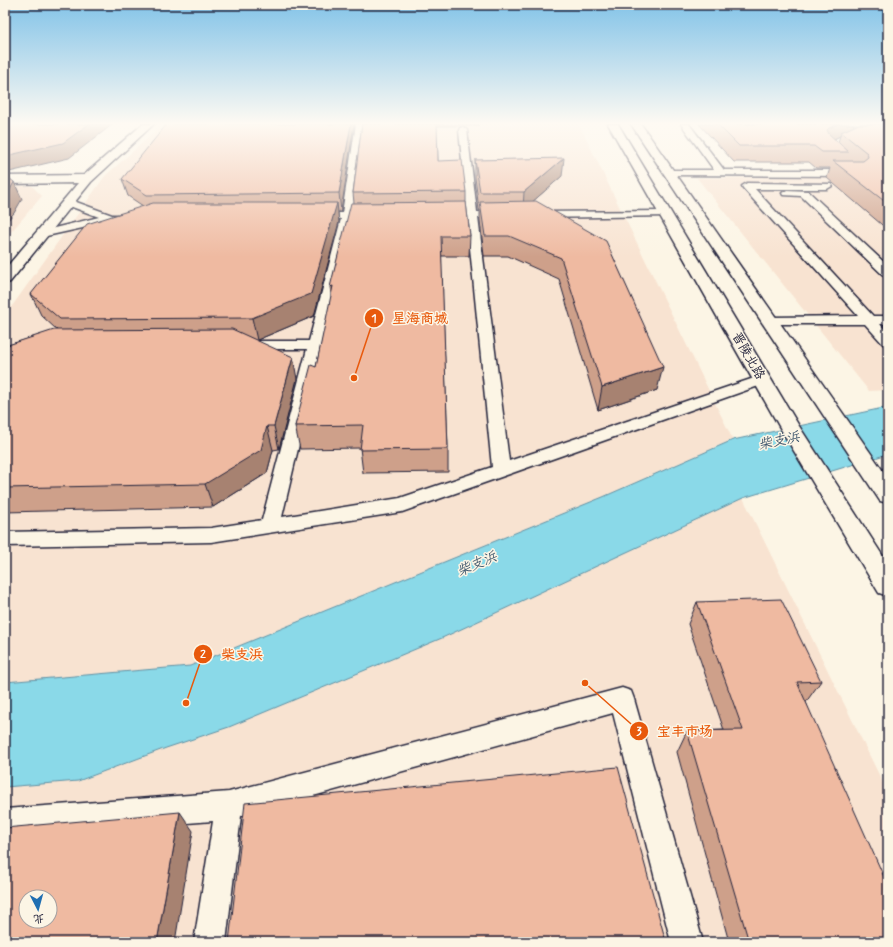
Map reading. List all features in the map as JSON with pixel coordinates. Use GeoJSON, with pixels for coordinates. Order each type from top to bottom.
{"type":"FeatureCollection","features":[{"type":"Feature","properties":{"kind":"main road"},"geometry":{"type":"LineString","coordinates":[[5,279],[87,179],[99,168]]}},
{"type":"Feature","properties":{"kind":"main road","name":"晋陵北路"},"geometry":{"type":"LineString","coordinates":[[638,168],[788,426],[827,486],[888,586]]}},
{"type":"Feature","properties":{"kind":"main road"},"geometry":{"type":"LineString","coordinates":[[666,168],[888,495]]}},
{"type":"Feature","properties":{"kind":"main road"},"geometry":{"type":"LineString","coordinates":[[5,180],[87,179]]}},
{"type":"Feature","properties":{"kind":"lane"},"geometry":{"type":"LineString","coordinates":[[270,526],[347,216],[354,168]]}},
{"type":"Feature","properties":{"kind":"lane"},"geometry":{"type":"LineString","coordinates":[[466,168],[501,470]]}},
{"type":"Feature","properties":{"kind":"lane"},"geometry":{"type":"LineString","coordinates":[[717,168],[721,173]]}},
{"type":"Feature","properties":{"kind":"lane"},"geometry":{"type":"LineString","coordinates":[[670,174],[856,173],[851,168]]}},
{"type":"Feature","properties":{"kind":"lane"},"geometry":{"type":"LineString","coordinates":[[827,186],[747,186],[888,341]]}},
{"type":"Feature","properties":{"kind":"lane"},"geometry":{"type":"LineString","coordinates":[[753,193],[804,192],[888,273]]}},
{"type":"Feature","properties":{"kind":"lane"},"geometry":{"type":"LineString","coordinates":[[68,202],[111,218]]}},
{"type":"Feature","properties":{"kind":"lane"},"geometry":{"type":"LineString","coordinates":[[433,215],[665,214]]}},
{"type":"Feature","properties":{"kind":"lane"},"geometry":{"type":"LineString","coordinates":[[300,216],[386,216]]}},
{"type":"Feature","properties":{"kind":"lane"},"geometry":{"type":"LineString","coordinates":[[42,234],[111,218],[127,217]]}},
{"type":"Feature","properties":{"kind":"lane"},"geometry":{"type":"LineString","coordinates":[[770,321],[888,320]]}},
{"type":"Feature","properties":{"kind":"lane"},"geometry":{"type":"LineString","coordinates":[[228,345],[315,345]]}},
{"type":"Feature","properties":{"kind":"lane"},"geometry":{"type":"LineString","coordinates":[[5,539],[211,535],[402,505],[762,380]]}},
{"type":"Feature","properties":{"kind":"lane"},"geometry":{"type":"LineString","coordinates":[[5,823],[229,806],[622,699],[687,942]]}},
{"type":"Feature","properties":{"kind":"lane"},"geometry":{"type":"LineString","coordinates":[[210,942],[229,806]]}},
{"type":"Feature","properties":{"kind":"shaded area"},"geometry":{"type":"Polygon","coordinates":[[[114,168],[601,168],[733,440],[603,497],[190,666],[5,682],[5,316],[105,176],[114,168]]]}},
{"type":"Feature","properties":{"kind":"shaded area"},"geometry":{"type":"Polygon","coordinates":[[[888,176],[888,390],[869,391],[697,178],[888,176]]]}},
{"type":"Feature","properties":{"kind":"shaded area"},"geometry":{"type":"Polygon","coordinates":[[[5,185],[32,186],[42,196],[5,239],[5,185]]]}},
{"type":"Feature","properties":{"kind":"shaded area"},"geometry":{"type":"Polygon","coordinates":[[[743,498],[888,793],[888,942],[5,942],[5,787],[78,781],[166,748],[229,727],[442,638],[743,498]]]}},
{"type":"Feature","properties":{"kind":"water"},"geometry":{"type":"Polygon","coordinates":[[[888,407],[888,454],[743,498],[442,638],[229,727],[166,748],[78,781],[5,787],[5,682],[190,666],[603,497],[733,440],[888,407]]]}},
{"type":"Feature","properties":{"kind":"building"},"geometry":{"type":"Polygon","coordinates":[[[131,168],[343,168],[339,193],[147,195],[122,179],[131,168]]]}},
{"type":"Feature","properties":{"kind":"building"},"geometry":{"type":"Polygon","coordinates":[[[356,168],[463,168],[466,192],[353,193],[356,168]]]}},
{"type":"Feature","properties":{"kind":"building"},"geometry":{"type":"Polygon","coordinates":[[[476,168],[552,168],[524,192],[480,192],[476,168]]]}},
{"type":"Feature","properties":{"kind":"building"},"geometry":{"type":"Polygon","coordinates":[[[842,168],[888,168],[888,204],[842,168]]]}},
{"type":"Feature","properties":{"kind":"building"},"geometry":{"type":"Polygon","coordinates":[[[5,175],[14,182],[5,198],[5,175]]]}},
{"type":"Feature","properties":{"kind":"building"},"geometry":{"type":"Polygon","coordinates":[[[536,201],[606,241],[663,367],[602,387],[561,258],[509,236],[485,236],[480,202],[536,201]]]}},
{"type":"Feature","properties":{"kind":"building"},"geometry":{"type":"Polygon","coordinates":[[[466,202],[470,236],[441,236],[448,449],[360,450],[363,425],[295,426],[311,365],[316,367],[333,286],[330,287],[351,203],[466,202]]]}},
{"type":"Feature","properties":{"kind":"building"},"geometry":{"type":"Polygon","coordinates":[[[153,203],[337,203],[311,294],[252,318],[60,319],[31,294],[87,224],[153,203]]]}},
{"type":"Feature","properties":{"kind":"building"},"geometry":{"type":"Polygon","coordinates":[[[232,329],[293,357],[274,426],[267,426],[261,450],[205,484],[5,488],[5,346],[54,330],[232,329]]]}},
{"type":"Feature","properties":{"kind":"building"},"geometry":{"type":"Polygon","coordinates":[[[781,599],[821,681],[797,682],[888,886],[888,942],[749,942],[687,731],[743,730],[697,602],[781,599]]]}},
{"type":"Feature","properties":{"kind":"building"},"geometry":{"type":"Polygon","coordinates":[[[618,767],[666,942],[229,942],[245,803],[618,767]]]}},
{"type":"Feature","properties":{"kind":"building"},"geometry":{"type":"Polygon","coordinates":[[[180,812],[157,942],[5,942],[5,828],[180,812]]]}},
{"type":"Feature","properties":{"kind":"place","name":"星海商城"},"geometry":{"type":"Point","coordinates":[354,378]}},
{"type":"Feature","properties":{"kind":"place","name":"宝丰市场"},"geometry":{"type":"Point","coordinates":[585,683]}},
{"type":"Feature","properties":{"kind":"place","name":"柴支浜"},"geometry":{"type":"Point","coordinates":[186,703]}}]}
